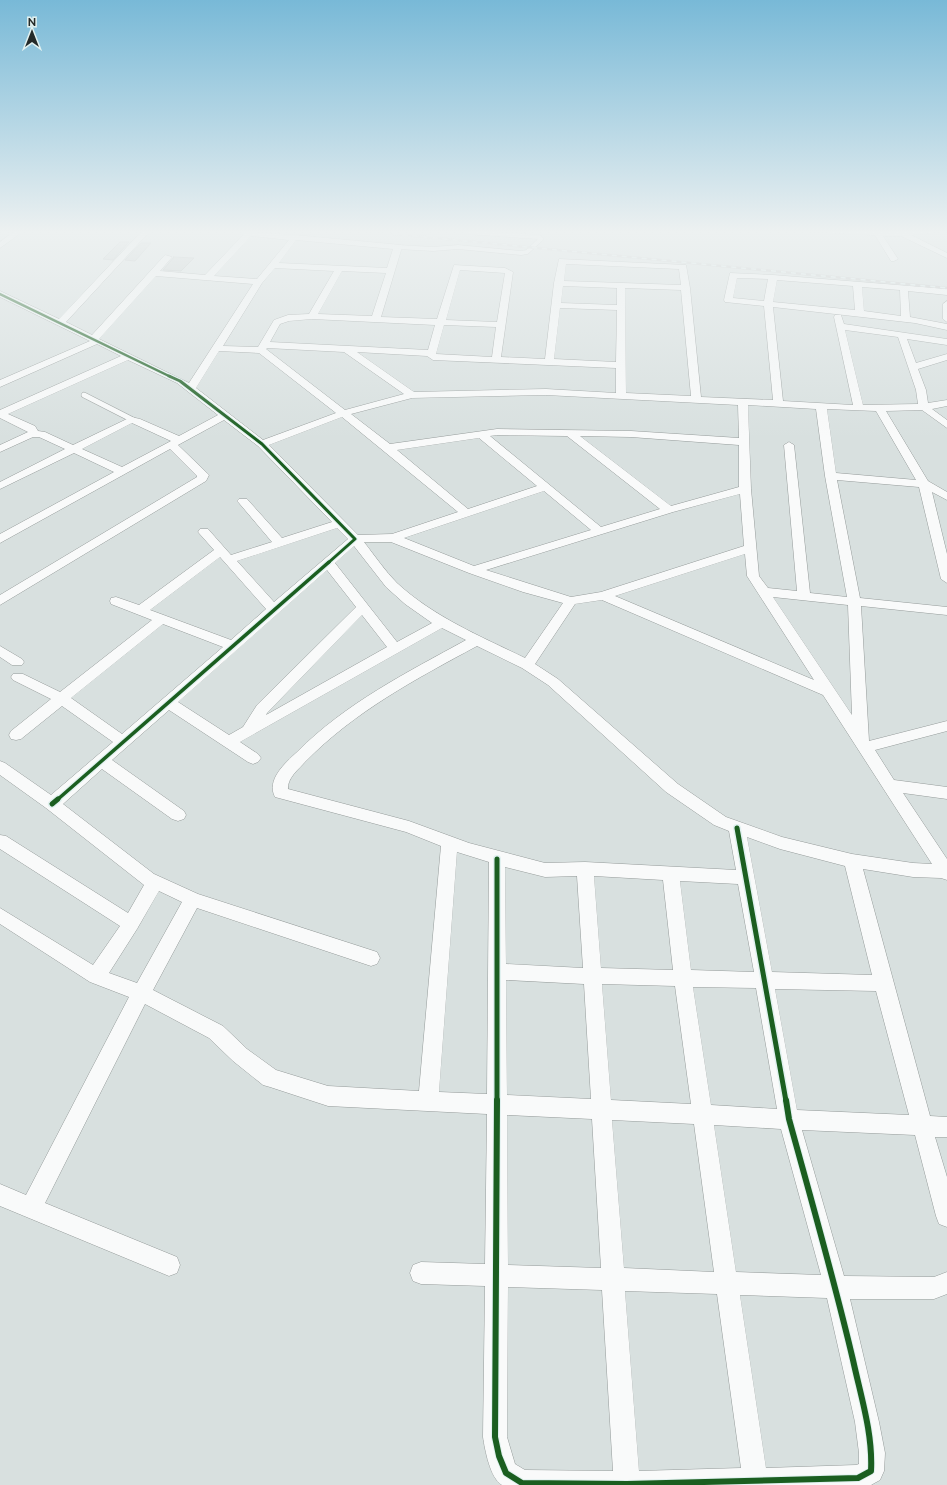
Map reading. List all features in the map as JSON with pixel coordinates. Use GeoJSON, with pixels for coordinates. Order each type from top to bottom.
{"type":"FeatureCollection","features":[{"type":"Feature","properties":{"kind":"street"},"geometry":{"type":"LineString","coordinates":[[11,299],[166,374],[190,389],[262,444],[340,523],[355,539],[391,584],[410,601],[442,622],[527,665],[553,682],[672,788],[720,821],[780,843],[852,861],[913,870],[946,872]]}},
{"type":"Feature","properties":{"kind":"street"},"geometry":{"type":"LineString","coordinates":[[60,323],[82,299]]}},
{"type":"Feature","properties":{"kind":"street"},"geometry":{"type":"LineString","coordinates":[[0,384],[95,340],[130,299]]}},
{"type":"Feature","properties":{"kind":"street"},"geometry":{"type":"LineString","coordinates":[[190,389],[247,299]]}},
{"type":"Feature","properties":{"kind":"street"},"geometry":{"type":"LineString","coordinates":[[312,316],[322,299]]}},
{"type":"Feature","properties":{"kind":"street"},"geometry":{"type":"LineString","coordinates":[[375,320],[382,299]]}},
{"type":"Feature","properties":{"kind":"street"},"geometry":{"type":"LineString","coordinates":[[432,353],[448,299]]}},
{"type":"Feature","properties":{"kind":"street"},"geometry":{"type":"LineString","coordinates":[[496,359],[504,299]]}},
{"type":"Feature","properties":{"kind":"street"},"geometry":{"type":"LineString","coordinates":[[549,363],[556,299]]}},
{"type":"Feature","properties":{"kind":"street"},"geometry":{"type":"LineString","coordinates":[[620,299],[621,396]]}},
{"type":"Feature","properties":{"kind":"street"},"geometry":{"type":"LineString","coordinates":[[687,299],[696,400]]}},
{"type":"Feature","properties":{"kind":"street"},"geometry":{"type":"LineString","coordinates":[[728,299],[768,305],[860,313],[906,319],[947,327]]}},
{"type":"Feature","properties":{"kind":"street"},"geometry":{"type":"LineString","coordinates":[[769,299],[768,305],[778,404]]}},
{"type":"Feature","properties":{"kind":"street"},"geometry":{"type":"LineString","coordinates":[[859,299],[860,313]]}},
{"type":"Feature","properties":{"kind":"street"},"geometry":{"type":"LineString","coordinates":[[905,299],[906,319]]}},
{"type":"Feature","properties":{"kind":"street"},"geometry":{"type":"LineString","coordinates":[[947,304],[947,319]]}},
{"type":"Feature","properties":{"kind":"street"},"geometry":{"type":"LineString","coordinates":[[555,305],[620,308]]}},
{"type":"Feature","properties":{"kind":"street"},"geometry":{"type":"LineString","coordinates":[[837,311],[859,408]]}},
{"type":"Feature","properties":{"kind":"street"},"geometry":{"type":"LineString","coordinates":[[263,347],[277,322],[288,318],[312,316],[501,325]]}},
{"type":"Feature","properties":{"kind":"street"},"geometry":{"type":"LineString","coordinates":[[840,326],[947,342]]}},
{"type":"Feature","properties":{"kind":"street"},"geometry":{"type":"LineString","coordinates":[[901,334],[913,367],[924,407],[947,425]]}},
{"type":"Feature","properties":{"kind":"street"},"geometry":{"type":"LineString","coordinates":[[263,347],[465,512]]}},
{"type":"Feature","properties":{"kind":"street"},"geometry":{"type":"LineString","coordinates":[[215,348],[345,348],[432,353],[434,357],[620,365]]}},
{"type":"Feature","properties":{"kind":"street"},"geometry":{"type":"LineString","coordinates":[[345,348],[412,395]]}},
{"type":"Feature","properties":{"kind":"street"},"geometry":{"type":"LineString","coordinates":[[0,414],[128,356]]}},
{"type":"Feature","properties":{"kind":"street"},"geometry":{"type":"LineString","coordinates":[[913,367],[947,357]]}},
{"type":"Feature","properties":{"kind":"street"},"geometry":{"type":"LineString","coordinates":[[262,444],[344,414],[393,398],[412,395],[546,392],[859,408],[924,407],[947,403]]}},
{"type":"Feature","properties":{"kind":"street"},"geometry":{"type":"LineString","coordinates":[[743,402],[745,489],[753,576],[946,872]]}},
{"type":"Feature","properties":{"kind":"street"},"geometry":{"type":"LineString","coordinates":[[821,406],[831,476],[854,602],[863,743]]}},
{"type":"Feature","properties":{"kind":"street"},"geometry":{"type":"LineString","coordinates":[[879,407],[924,484],[944,557],[947,579]]}},
{"type":"Feature","properties":{"kind":"street"},"geometry":{"type":"LineString","coordinates":[[0,414],[30,428],[35,434]]}},
{"type":"Feature","properties":{"kind":"street"},"geometry":{"type":"LineString","coordinates":[[0,539],[225,415]]}},
{"type":"Feature","properties":{"kind":"street"},"geometry":{"type":"LineString","coordinates":[[0,486],[74,448],[134,420],[174,442],[203,475],[202,479],[0,601]]}},
{"type":"Feature","properties":{"kind":"street"},"geometry":{"type":"LineString","coordinates":[[569,433],[668,510]]}},
{"type":"Feature","properties":{"kind":"street"},"geometry":{"type":"LineString","coordinates":[[0,449],[35,434],[46,435],[121,471]]}},
{"type":"Feature","properties":{"kind":"street"},"geometry":{"type":"LineString","coordinates":[[388,448],[481,434],[631,434],[744,442]]}},
{"type":"Feature","properties":{"kind":"street"},"geometry":{"type":"LineString","coordinates":[[481,434],[599,531]]}},
{"type":"Feature","properties":{"kind":"street"},"geometry":{"type":"LineString","coordinates":[[789,446],[804,597]]}},
{"type":"Feature","properties":{"kind":"street"},"geometry":{"type":"LineString","coordinates":[[831,476],[931,485],[947,498]]}},
{"type":"Feature","properties":{"kind":"street"},"geometry":{"type":"LineString","coordinates":[[52,804],[355,539],[393,538],[465,512],[545,487]]}},
{"type":"Feature","properties":{"kind":"street"},"geometry":{"type":"LineString","coordinates":[[473,570],[668,510],[745,489]]}},
{"type":"Feature","properties":{"kind":"street"},"geometry":{"type":"LineString","coordinates":[[243,501],[280,543]]}},
{"type":"Feature","properties":{"kind":"street"},"geometry":{"type":"LineString","coordinates":[[140,611],[225,555],[280,543],[340,523]]}},
{"type":"Feature","properties":{"kind":"street"},"geometry":{"type":"LineString","coordinates":[[204,532],[274,610]]}},
{"type":"Feature","properties":{"kind":"street"},"geometry":{"type":"LineString","coordinates":[[393,538],[473,570],[528,589],[572,601],[603,596],[750,548]]}},
{"type":"Feature","properties":{"kind":"street"},"geometry":{"type":"LineString","coordinates":[[328,563],[396,648]]}},
{"type":"Feature","properties":{"kind":"street"},"geometry":{"type":"LineString","coordinates":[[764,592],[947,611]]}},
{"type":"Feature","properties":{"kind":"street"},"geometry":{"type":"LineString","coordinates":[[603,596],[829,692]]}},
{"type":"Feature","properties":{"kind":"street"},"geometry":{"type":"LineString","coordinates":[[116,601],[232,646]]}},
{"type":"Feature","properties":{"kind":"street"},"geometry":{"type":"LineString","coordinates":[[527,665],[572,601]]}},
{"type":"Feature","properties":{"kind":"street"},"geometry":{"type":"LineString","coordinates":[[248,731],[262,709],[363,607]]}},
{"type":"Feature","properties":{"kind":"street"},"geometry":{"type":"LineString","coordinates":[[16,735],[161,619]]}},
{"type":"Feature","properties":{"kind":"street"},"geometry":{"type":"LineString","coordinates":[[229,742],[442,622]]}},
{"type":"Feature","properties":{"kind":"street"},"geometry":{"type":"LineString","coordinates":[[477,640],[363,705],[335,727],[295,763],[281,782],[279,788],[281,793],[286,796],[409,827],[449,843],[497,859],[545,870],[585,869],[745,877]]}},
{"type":"Feature","properties":{"kind":"street"},"geometry":{"type":"LineString","coordinates":[[0,650],[17,662]]}},
{"type":"Feature","properties":{"kind":"street"},"geometry":{"type":"LineString","coordinates":[[18,677],[62,699],[123,742]]}},
{"type":"Feature","properties":{"kind":"street"},"geometry":{"type":"LineString","coordinates":[[168,702],[254,758]]}},
{"type":"Feature","properties":{"kind":"street"},"geometry":{"type":"LineString","coordinates":[[863,743],[947,726]]}},
{"type":"Feature","properties":{"kind":"street"},"geometry":{"type":"LineString","coordinates":[[102,761],[178,815]]}},
{"type":"Feature","properties":{"kind":"street"},"geometry":{"type":"LineString","coordinates":[[0,767],[52,804],[155,882],[193,899],[371,958]]}},
{"type":"Feature","properties":{"kind":"street"},"geometry":{"type":"LineString","coordinates":[[890,785],[947,793]]}},
{"type":"Feature","properties":{"kind":"street"},"geometry":{"type":"LineString","coordinates":[[497,859],[496,1105],[498,1276],[495,1437],[499,1456],[506,1472],[522,1483],[626,1484],[858,1478],[870,1471],[872,1453],[867,1422],[836,1287],[788,1119],[737,828]]}},
{"type":"Feature","properties":{"kind":"street"},"geometry":{"type":"LineString","coordinates":[[0,841],[131,924]]}},
{"type":"Feature","properties":{"kind":"street"},"geometry":{"type":"LineString","coordinates":[[428,1101],[449,843]]}},
{"type":"Feature","properties":{"kind":"street"},"geometry":{"type":"LineString","coordinates":[[852,861],[883,983],[947,1216]]}},
{"type":"Feature","properties":{"kind":"street"},"geometry":{"type":"LineString","coordinates":[[585,869],[626,1484]]}},
{"type":"Feature","properties":{"kind":"street"},"geometry":{"type":"LineString","coordinates":[[671,873],[683,978],[755,1480]]}},
{"type":"Feature","properties":{"kind":"street"},"geometry":{"type":"LineString","coordinates":[[96,976],[131,924],[155,882]]}},
{"type":"Feature","properties":{"kind":"street"},"geometry":{"type":"LineString","coordinates":[[32,1208],[141,993],[193,899]]}},
{"type":"Feature","properties":{"kind":"street"},"geometry":{"type":"LineString","coordinates":[[0,915],[96,976],[141,993],[216,1032],[240,1055],[270,1078],[328,1096],[947,1127]]}},
{"type":"Feature","properties":{"kind":"street"},"geometry":{"type":"LineString","coordinates":[[497,972],[592,976],[883,983]]}},
{"type":"Feature","properties":{"kind":"street"},"geometry":{"type":"LineString","coordinates":[[0,1195],[169,1265]]}},
{"type":"Feature","properties":{"kind":"street"},"geometry":{"type":"LineString","coordinates":[[421,1273],[836,1287],[934,1288],[947,1283]]}},
{"type":"Feature","properties":{"kind":"lane"},"geometry":{"type":"LineString","coordinates":[[84,395],[134,420]]}},
{"type":"Feature","properties":{"kind":"cycle path"},"geometry":{"type":"LineString","coordinates":[[11,299],[180,381],[262,444],[355,539],[52,804]]}},
{"type":"Feature","properties":{"kind":"cycle path"},"geometry":{"type":"LineString","coordinates":[[497,859],[497,1220],[495,1437],[499,1456],[506,1473],[522,1483],[627,1484],[858,1478],[871,1471],[872,1453],[867,1422],[836,1287],[789,1119],[737,828]]}}]}
